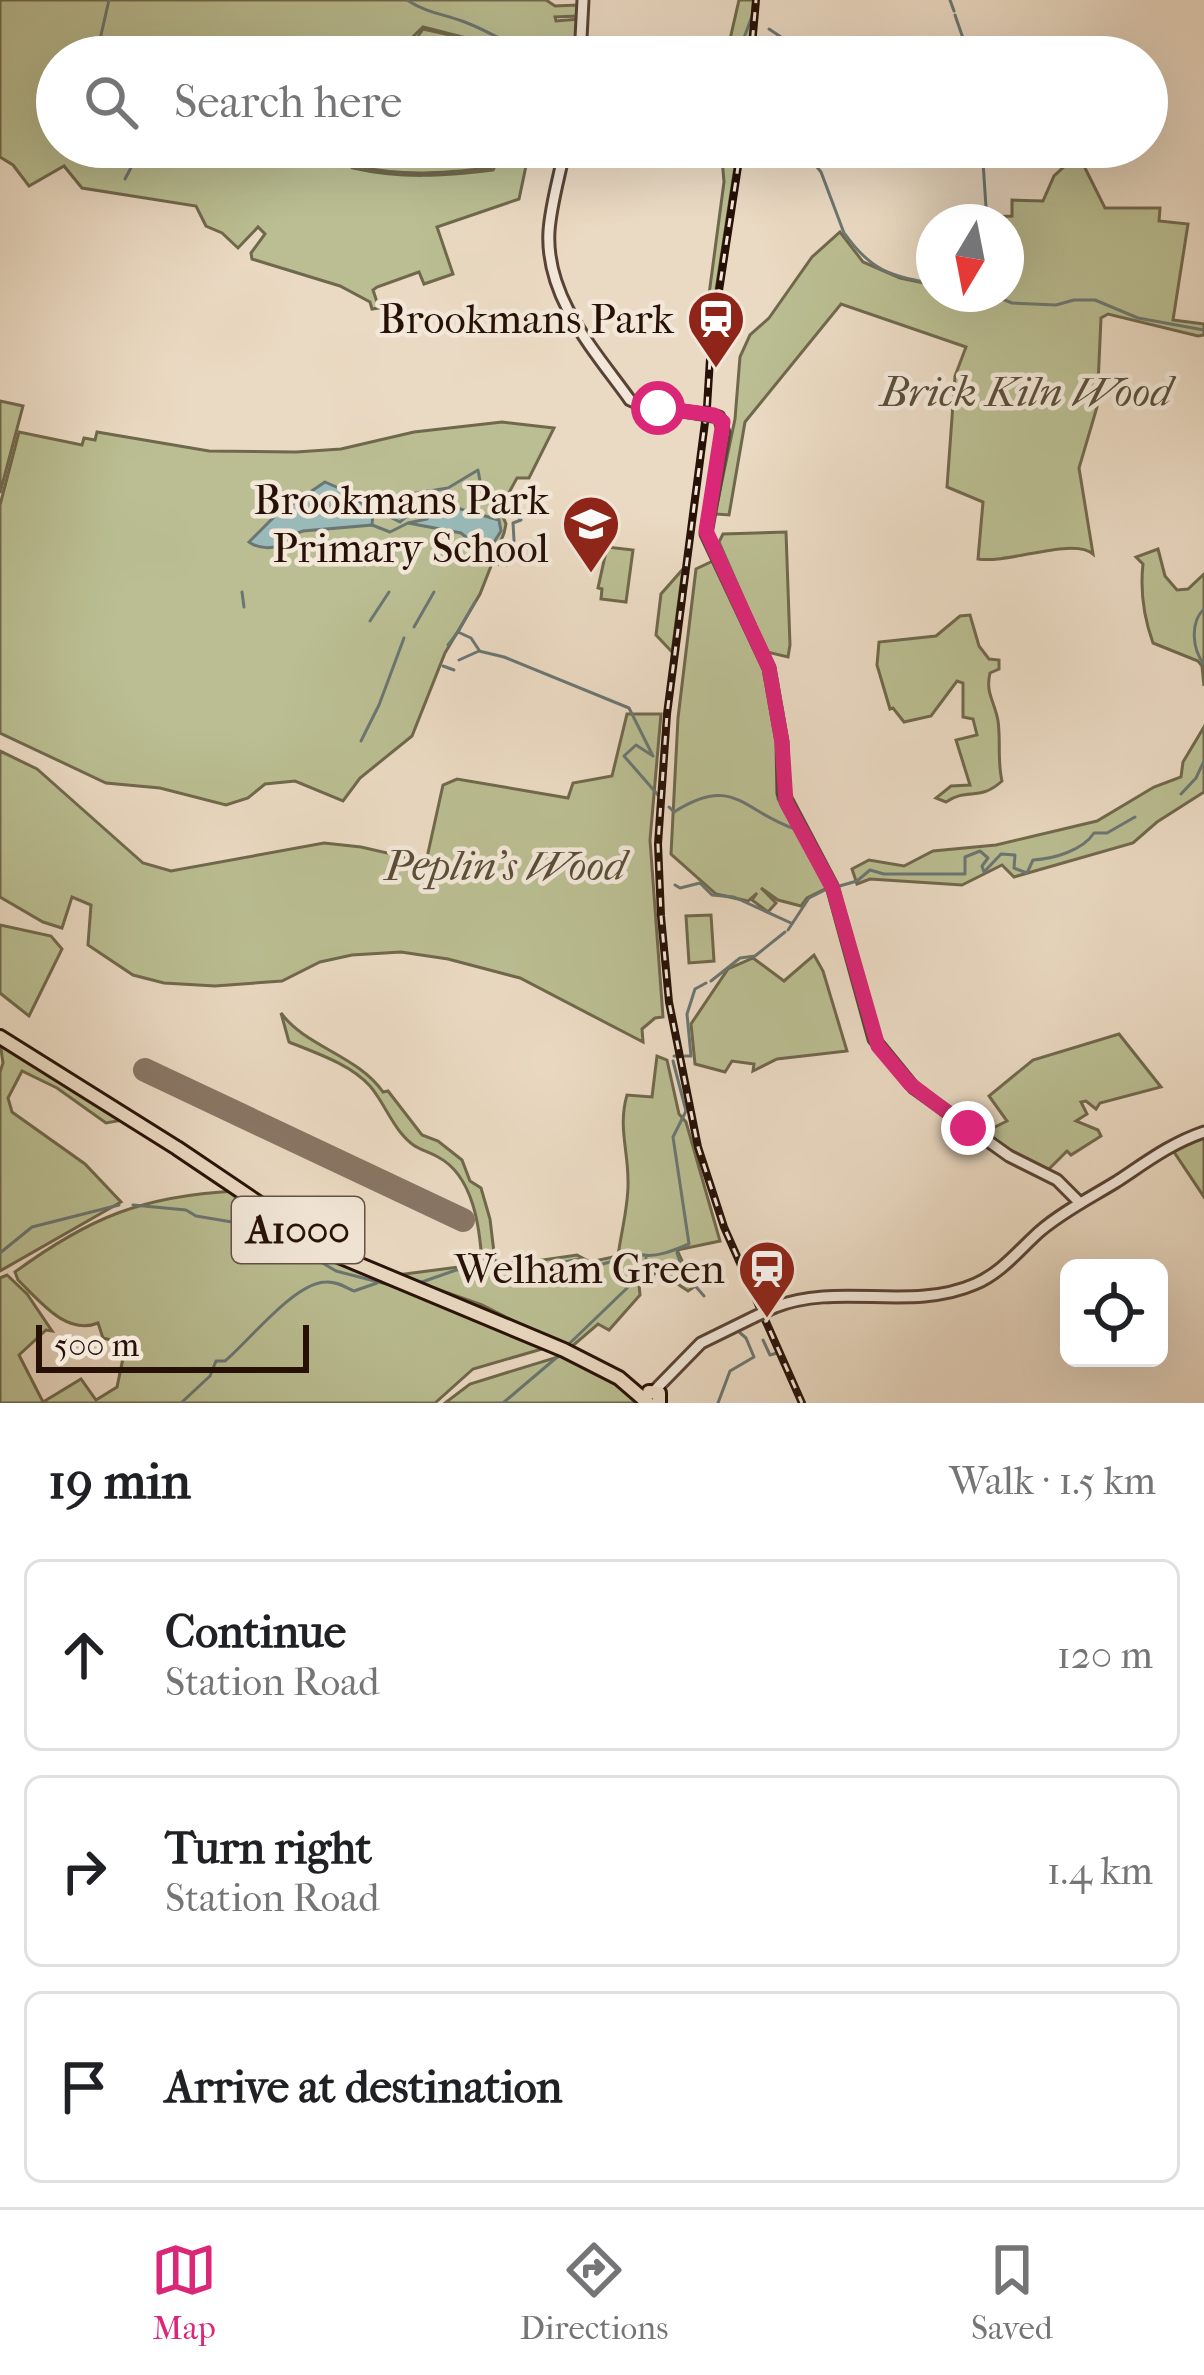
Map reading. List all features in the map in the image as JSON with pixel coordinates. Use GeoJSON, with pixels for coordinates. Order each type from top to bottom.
{"type":"FeatureCollection","features":[{"type":"Feature","properties":{"kind":"main road","name":"A1000"},"geometry":{"type":"LineString","coordinates":[[0,1037],[334,1254],[505,1323],[656,1397]]}},
{"type":"Feature","properties":{"kind":"street"},"geometry":{"type":"LineString","coordinates":[[581,36],[583,0]]}},
{"type":"Feature","properties":{"kind":"street"},"geometry":{"type":"LineString","coordinates":[[561,168],[550,221],[550,257],[567,311],[630,400],[719,417],[724,433],[706,525],[708,539],[769,668],[786,802],[832,887],[872,1031],[914,1088],[1009,1156],[1057,1180],[1080,1203]]}},
{"type":"Feature","properties":{"kind":"street"},"geometry":{"type":"LineString","coordinates":[[656,1397],[701,1343],[775,1307],[828,1298],[914,1298],[969,1287],[1000,1270],[1043,1229],[1080,1203],[1168,1147],[1204,1132]]}},
{"type":"Feature","properties":{"kind":"green space"},"geometry":{"type":"Polygon","coordinates":[[[0,0],[546,0],[555,6],[577,5],[578,16],[555,17],[556,21],[581,19],[580,36],[459,36],[423,27],[414,36],[36,36],[36,168],[60,168],[29,186],[0,157],[0,0]]]}},
{"type":"Feature","properties":{"kind":"green space"},"geometry":{"type":"Polygon","coordinates":[[[739,0],[754,0],[751,36],[731,36],[739,0]]]}},
{"type":"Feature","properties":{"kind":"green space"},"geometry":{"type":"Polygon","coordinates":[[[423,29],[454,36],[418,36],[423,29]]]}},
{"type":"Feature","properties":{"kind":"green space"},"geometry":{"type":"Polygon","coordinates":[[[66,168],[353,168],[423,175],[526,168],[519,199],[437,227],[453,274],[424,284],[419,272],[377,287],[373,290],[379,308],[372,309],[370,302],[340,286],[252,259],[251,253],[265,234],[258,227],[238,248],[206,226],[196,206],[82,188],[66,168]]]}},
{"type":"Feature","properties":{"kind":"green space"},"geometry":{"type":"Polygon","coordinates":[[[368,168],[491,168],[407,173],[368,168]]]}},
{"type":"Feature","properties":{"kind":"green space"},"geometry":{"type":"Polygon","coordinates":[[[723,168],[735,168],[714,303],[708,302],[723,168]]]}},
{"type":"Feature","properties":{"kind":"green space","name":"Brick Kiln Wood"},"geometry":{"type":"Polygon","coordinates":[[[1063,168],[1085,168],[1105,208],[1160,208],[1159,221],[1188,224],[1173,320],[1204,324],[1204,335],[1198,336],[1108,314],[1101,318],[1097,407],[1079,468],[1093,554],[1071,548],[978,559],[983,502],[947,487],[955,376],[966,347],[841,304],[745,422],[729,515],[715,514],[735,419],[740,357],[750,335],[769,318],[812,257],[840,232],[863,262],[916,281],[916,312],[1024,312],[1024,204],[1012,204],[1012,200],[1043,201],[1063,168]]]}},
{"type":"Feature","properties":{"kind":"green space"},"geometry":{"type":"Polygon","coordinates":[[[0,401],[23,406],[0,493],[0,401]]]}},
{"type":"Feature","properties":{"kind":"green space"},"geometry":{"type":"Polygon","coordinates":[[[502,422],[554,428],[529,478],[517,478],[500,509],[504,533],[480,594],[445,653],[412,736],[360,778],[343,801],[295,781],[265,784],[248,798],[226,805],[160,788],[106,783],[0,733],[0,505],[19,432],[82,445],[84,438],[95,440],[97,432],[209,451],[296,452],[502,422]]]}},
{"type":"Feature","properties":{"kind":"green space"},"geometry":{"type":"Polygon","coordinates":[[[786,532],[788,657],[767,652],[719,542],[723,534],[786,532]]]}},
{"type":"Feature","properties":{"kind":"green space"},"geometry":{"type":"Polygon","coordinates":[[[607,547],[633,550],[626,602],[601,599],[598,588],[607,547]]]}},
{"type":"Feature","properties":{"kind":"green space"},"geometry":{"type":"Polygon","coordinates":[[[1158,549],[1165,576],[1177,590],[1188,589],[1204,574],[1204,686],[1198,661],[1153,643],[1144,604],[1143,564],[1136,557],[1158,549]]]}},
{"type":"Feature","properties":{"kind":"green space"},"geometry":{"type":"Polygon","coordinates":[[[715,560],[763,663],[779,740],[778,799],[829,887],[801,906],[778,900],[761,888],[776,903],[768,912],[752,900],[757,893],[748,901],[716,894],[671,854],[678,718],[696,569],[715,560]]]}},
{"type":"Feature","properties":{"kind":"green space"},"geometry":{"type":"Polygon","coordinates":[[[683,569],[672,652],[656,635],[661,594],[683,569]]]}},
{"type":"Feature","properties":{"kind":"green space"},"geometry":{"type":"Polygon","coordinates":[[[970,615],[979,646],[989,659],[999,660],[999,669],[990,673],[989,686],[998,721],[1002,781],[987,791],[946,802],[936,798],[951,786],[970,785],[956,740],[977,735],[973,719],[963,717],[963,683],[957,681],[931,716],[904,722],[890,709],[877,665],[879,642],[936,636],[960,616],[970,615]]]}},
{"type":"Feature","properties":{"kind":"green space","name":"Peplin's Wood"},"geometry":{"type":"Polygon","coordinates":[[[627,714],[661,714],[650,840],[663,1017],[642,1029],[643,1042],[520,978],[401,952],[320,962],[282,981],[215,986],[164,983],[133,975],[88,945],[91,905],[72,897],[62,928],[0,897],[0,751],[37,769],[143,863],[171,871],[324,843],[426,862],[443,785],[457,779],[568,798],[573,783],[612,776],[627,714]]]}},
{"type":"Feature","properties":{"kind":"green space"},"geometry":{"type":"Polygon","coordinates":[[[1204,727],[1204,792],[1133,843],[1014,877],[1002,865],[962,885],[870,879],[857,884],[852,869],[869,860],[904,866],[933,851],[996,845],[1097,821],[1154,787],[1181,777],[1183,762],[1204,727]]]}},
{"type":"Feature","properties":{"kind":"green space"},"geometry":{"type":"Polygon","coordinates":[[[711,915],[714,961],[689,963],[686,916],[711,915]]]}},
{"type":"Feature","properties":{"kind":"green space"},"geometry":{"type":"Polygon","coordinates":[[[0,925],[51,936],[62,949],[29,1016],[0,993],[0,925]]]}},
{"type":"Feature","properties":{"kind":"green space"},"geometry":{"type":"Polygon","coordinates":[[[814,955],[847,1051],[777,1059],[753,1071],[754,1064],[732,1061],[725,1072],[695,1064],[691,1024],[728,969],[753,958],[784,981],[814,955]]]}},
{"type":"Feature","properties":{"kind":"green space"},"geometry":{"type":"Polygon","coordinates":[[[281,1013],[291,1025],[360,1069],[383,1092],[388,1091],[422,1135],[462,1160],[470,1181],[481,1188],[495,1261],[577,1255],[590,1262],[618,1256],[628,1189],[624,1106],[627,1095],[652,1097],[657,1056],[667,1060],[679,1114],[686,1122],[720,1241],[677,1250],[694,1287],[688,1291],[658,1271],[639,1285],[640,1295],[609,1330],[598,1324],[569,1349],[482,1305],[397,1275],[482,1264],[477,1220],[467,1190],[450,1166],[406,1139],[362,1078],[289,1042],[281,1013]]]}},
{"type":"Feature","properties":{"kind":"green space"},"geometry":{"type":"Polygon","coordinates":[[[1119,1034],[1161,1087],[1100,1103],[1096,1109],[1081,1102],[1087,1114],[1076,1121],[1098,1130],[1101,1136],[1071,1155],[1067,1151],[1048,1170],[983,1133],[1007,1121],[989,1096],[1033,1060],[1119,1034]]]}},
{"type":"Feature","properties":{"kind":"green space"},"geometry":{"type":"Polygon","coordinates":[[[0,1042],[123,1120],[106,1123],[57,1088],[22,1071],[8,1098],[12,1112],[85,1164],[121,1202],[0,1271],[3,1063],[0,1042]]]}},
{"type":"Feature","properties":{"kind":"green space"},"geometry":{"type":"Polygon","coordinates":[[[1204,1137],[1204,1197],[1172,1149],[1204,1137]]]}},
{"type":"Feature","properties":{"kind":"green space"},"geometry":{"type":"Polygon","coordinates":[[[235,1191],[335,1259],[549,1347],[473,1369],[435,1403],[0,1403],[0,1278],[7,1275],[27,1294],[52,1331],[46,1330],[19,1355],[43,1402],[81,1379],[96,1400],[117,1387],[126,1344],[103,1338],[98,1323],[75,1325],[54,1314],[15,1272],[68,1237],[119,1213],[172,1198],[235,1191]]]}},
{"type":"Feature","properties":{"kind":"green space"},"geometry":{"type":"Polygon","coordinates":[[[564,1355],[628,1390],[639,1403],[445,1403],[470,1384],[564,1355]]]}},
{"type":"Feature","properties":{"kind":"water"},"geometry":{"type":"Polygon","coordinates":[[[325,482],[350,493],[373,513],[372,525],[303,531],[275,547],[249,542],[276,515],[325,482]]]}},
{"type":"Feature","properties":{"kind":"water"},"geometry":{"type":"Polygon","coordinates":[[[450,506],[499,520],[501,531],[491,547],[496,562],[461,533],[408,523],[430,514],[408,515],[400,522],[388,516],[450,506]]]}},
{"type":"Feature","properties":{"kind":"waterway"},"geometry":{"type":"LineString","coordinates":[[101,36],[109,0]]}},
{"type":"Feature","properties":{"kind":"waterway"},"geometry":{"type":"LineString","coordinates":[[407,0],[493,36]]}},
{"type":"Feature","properties":{"kind":"waterway"},"geometry":{"type":"LineString","coordinates":[[950,0],[954,11]]}},
{"type":"Feature","properties":{"kind":"waterway"},"geometry":{"type":"LineString","coordinates":[[955,15],[962,36]]}},
{"type":"Feature","properties":{"kind":"waterway"},"geometry":{"type":"LineString","coordinates":[[745,36],[752,16]]}},
{"type":"Feature","properties":{"kind":"waterway"},"geometry":{"type":"LineString","coordinates":[[769,29],[780,36]]}},
{"type":"Feature","properties":{"kind":"waterway"},"geometry":{"type":"LineString","coordinates":[[125,179],[131,168]]}},
{"type":"Feature","properties":{"kind":"waterway"},"geometry":{"type":"LineString","coordinates":[[818,168],[844,233]]}},
{"type":"Feature","properties":{"kind":"waterway"},"geometry":{"type":"LineString","coordinates":[[983,168],[986,204]]}},
{"type":"Feature","properties":{"kind":"waterway"},"geometry":{"type":"LineString","coordinates":[[845,234],[864,257],[883,270],[916,280]]}},
{"type":"Feature","properties":{"kind":"waterway"},"geometry":{"type":"LineString","coordinates":[[1024,304],[1095,300],[1138,318],[1204,330]]}},
{"type":"Feature","properties":{"kind":"waterway"},"geometry":{"type":"LineString","coordinates":[[404,495],[448,488],[478,470],[483,497],[505,501],[521,520],[513,523],[507,565],[496,562]]}},
{"type":"Feature","properties":{"kind":"waterway"},"geometry":{"type":"LineString","coordinates":[[372,525],[390,532],[408,523]]}},
{"type":"Feature","properties":{"kind":"waterway"},"geometry":{"type":"LineString","coordinates":[[242,592],[244,607]]}},
{"type":"Feature","properties":{"kind":"waterway"},"geometry":{"type":"LineString","coordinates":[[370,621],[389,592]]}},
{"type":"Feature","properties":{"kind":"waterway"},"geometry":{"type":"LineString","coordinates":[[414,627],[434,592]]}},
{"type":"Feature","properties":{"kind":"waterway"},"geometry":{"type":"LineString","coordinates":[[458,632],[475,602]]}},
{"type":"Feature","properties":{"kind":"waterway"},"geometry":{"type":"LineString","coordinates":[[1204,609],[1194,636],[1204,664]]}},
{"type":"Feature","properties":{"kind":"waterway"},"geometry":{"type":"LineString","coordinates":[[448,645],[458,632],[471,638],[479,650]]}},
{"type":"Feature","properties":{"kind":"waterway"},"geometry":{"type":"LineString","coordinates":[[361,741],[404,638]]}},
{"type":"Feature","properties":{"kind":"waterway"},"geometry":{"type":"LineString","coordinates":[[459,660],[479,651],[504,657],[629,708],[653,756],[636,745],[624,756],[658,795]]}},
{"type":"Feature","properties":{"kind":"waterway"},"geometry":{"type":"LineString","coordinates":[[443,666],[454,670]]}},
{"type":"Feature","properties":{"kind":"waterway"},"geometry":{"type":"LineString","coordinates":[[1181,794],[1204,761]]}},
{"type":"Feature","properties":{"kind":"waterway"},"geometry":{"type":"LineString","coordinates":[[669,807],[674,812],[694,801],[725,796],[795,829]]}},
{"type":"Feature","properties":{"kind":"waterway"},"geometry":{"type":"LineString","coordinates":[[836,887],[857,881],[870,870],[965,874],[965,857],[980,851],[988,858],[984,872],[1001,854],[1015,855],[1014,868],[1027,873],[1033,860],[1067,852],[1094,833],[1107,833],[1135,817]]}},
{"type":"Feature","properties":{"kind":"waterway"},"geometry":{"type":"LineString","coordinates":[[675,885],[700,883],[712,895],[734,897],[791,923]]}},
{"type":"Feature","properties":{"kind":"waterway"},"geometry":{"type":"LineString","coordinates":[[788,930],[809,898],[827,889]]}},
{"type":"Feature","properties":{"kind":"waterway"},"geometry":{"type":"LineString","coordinates":[[711,981],[785,932]]}},
{"type":"Feature","properties":{"kind":"waterway"},"geometry":{"type":"LineString","coordinates":[[685,1056],[691,1056],[687,1014],[695,989],[706,983]]}},
{"type":"Feature","properties":{"kind":"waterway"},"geometry":{"type":"LineString","coordinates":[[419,1283],[456,1270],[531,1269],[579,1259],[599,1265],[689,1244],[673,1137],[686,1111],[673,1061]]}},
{"type":"Feature","properties":{"kind":"waterway"},"geometry":{"type":"LineString","coordinates":[[0,1253],[32,1227],[119,1205]]}},
{"type":"Feature","properties":{"kind":"waterway"},"geometry":{"type":"LineString","coordinates":[[133,1205],[186,1210],[196,1216],[262,1227],[336,1271],[398,1287]]}},
{"type":"Feature","properties":{"kind":"waterway"},"geometry":{"type":"LineString","coordinates":[[677,1253],[684,1273],[704,1296]]}},
{"type":"Feature","properties":{"kind":"waterway"},"geometry":{"type":"LineString","coordinates":[[570,1343],[651,1265],[646,1258]]}},
{"type":"Feature","properties":{"kind":"waterway"},"geometry":{"type":"LineString","coordinates":[[181,1403],[210,1376],[216,1361],[225,1361],[301,1292],[326,1282],[354,1291],[377,1283]]}},
{"type":"Feature","properties":{"kind":"waterway"},"geometry":{"type":"LineString","coordinates":[[718,1403],[730,1371],[754,1357],[738,1331]]}},
{"type":"Feature","properties":{"kind":"waterway"},"geometry":{"type":"LineString","coordinates":[[763,1340],[770,1355],[777,1353]]}},
{"type":"Feature","properties":{"kind":"waterway"},"geometry":{"type":"LineString","coordinates":[[503,1403],[556,1358]]}},
{"type":"Feature","properties":{"kind":"runway"},"geometry":{"type":"LineString","coordinates":[[145,1070],[463,1220]]}},
{"type":"Feature","properties":{"kind":"railway"},"geometry":{"type":"LineString","coordinates":[[753,36],[756,0]]}},
{"type":"Feature","properties":{"kind":"railway"},"geometry":{"type":"LineString","coordinates":[[738,168],[711,343],[667,714],[658,844],[661,916],[669,1002],[698,1147],[724,1227],[802,1403]]}},
{"type":"Feature","properties":{"kind":"place","name":"Brookmans Park"},"geometry":{"type":"Point","coordinates":[716,370]}},
{"type":"Feature","properties":{"kind":"place","name":"Brookmans Park Primary School"},"geometry":{"type":"Point","coordinates":[591,575]}},
{"type":"Feature","properties":{"kind":"place","name":"Welham Green"},"geometry":{"type":"Point","coordinates":[767,1320]}},
{"type":"Feature","properties":{"kind":"route"},"geometry":{"type":"LineString","coordinates":[[658,408],[714,415],[723,422],[706,531],[769,668],[786,802],[833,889],[878,1046],[910,1084],[968,1128]]}}]}
